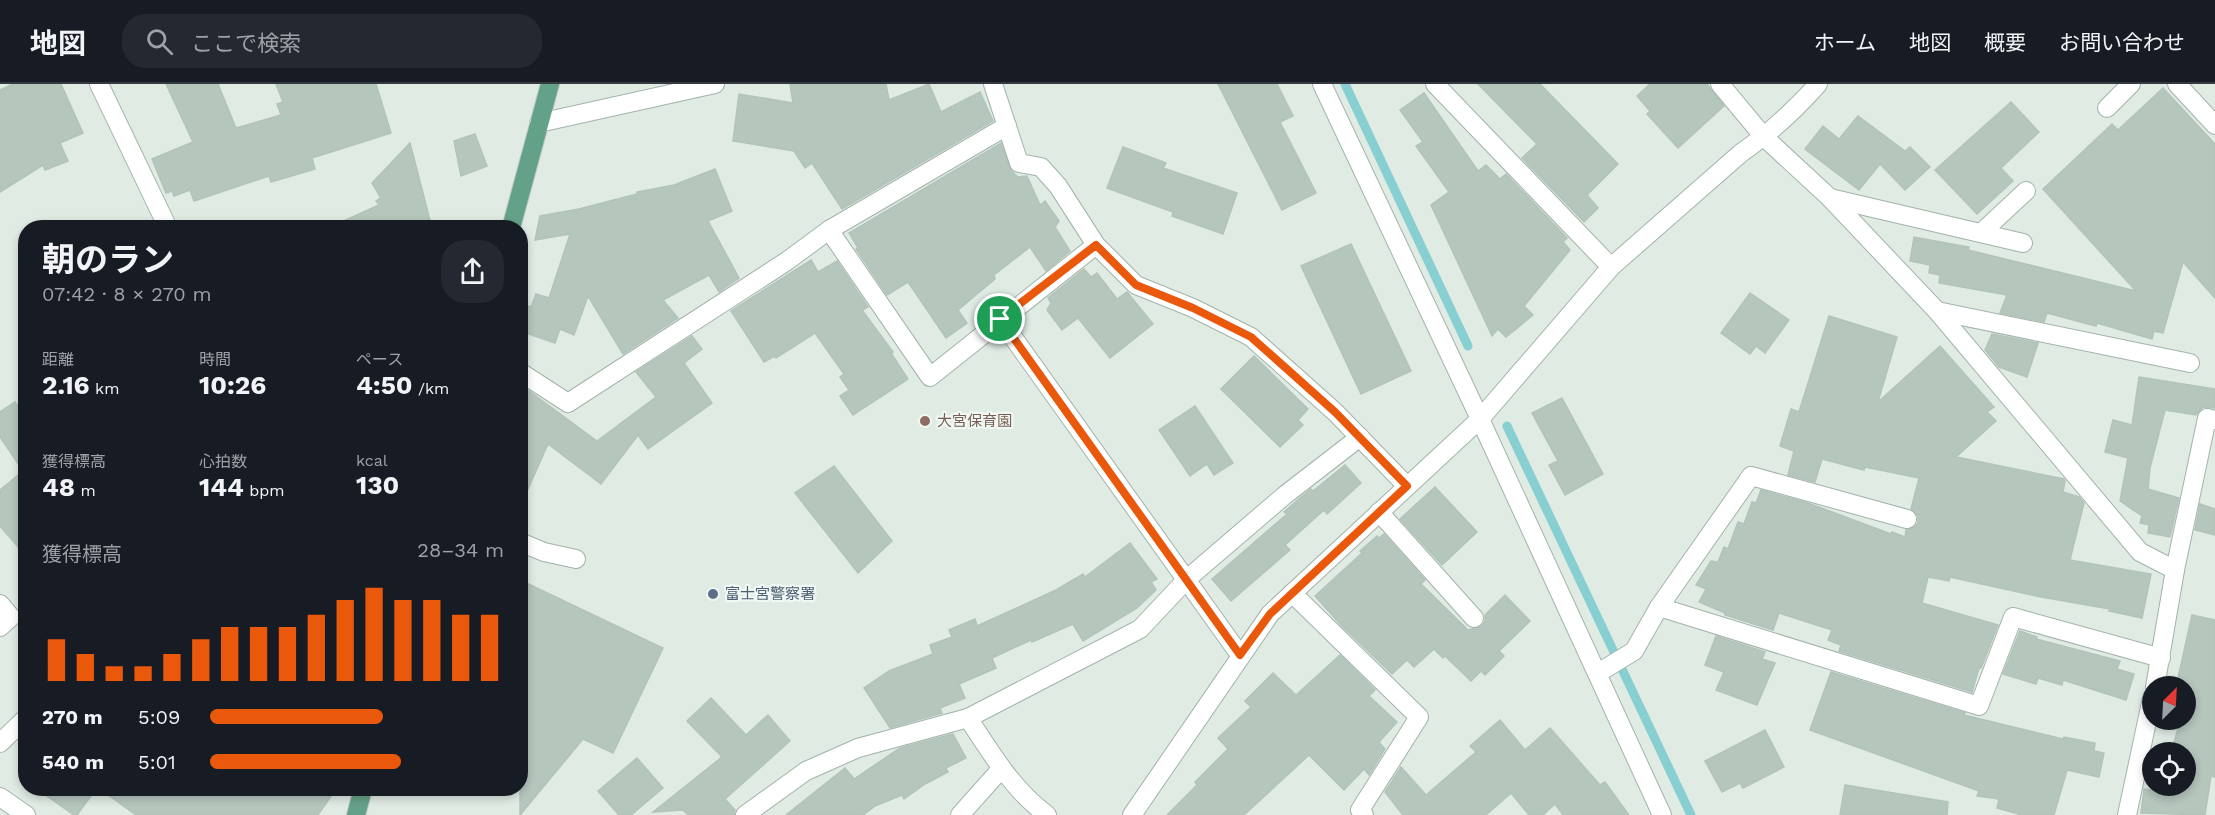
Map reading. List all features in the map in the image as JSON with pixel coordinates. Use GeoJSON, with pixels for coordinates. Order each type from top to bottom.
{"type":"FeatureCollection","features":[{"type":"Feature","properties":{"kind":"main road"},"geometry":{"type":"LineString","coordinates":[[513,220],[550,84]]}},
{"type":"Feature","properties":{"kind":"main road"},"geometry":{"type":"LineString","coordinates":[[356,815],[361,796]]}},
{"type":"Feature","properties":{"kind":"street"},"geometry":{"type":"LineString","coordinates":[[99,84],[164,220]]}},
{"type":"Feature","properties":{"kind":"street"},"geometry":{"type":"LineString","coordinates":[[539,123],[715,84]]}},
{"type":"Feature","properties":{"kind":"street"},"geometry":{"type":"LineString","coordinates":[[993,84],[1019,163],[1041,167],[1058,186],[1096,245],[1136,285],[1193,308],[1251,337],[1335,412],[1407,486]]}},
{"type":"Feature","properties":{"kind":"street"},"geometry":{"type":"LineString","coordinates":[[1322,84],[1480,419],[1602,670],[1662,815]]}},
{"type":"Feature","properties":{"kind":"street"},"geometry":{"type":"LineString","coordinates":[[1435,84],[1611,267]]}},
{"type":"Feature","properties":{"kind":"street"},"geometry":{"type":"LineString","coordinates":[[1720,84],[1764,137],[1830,198],[1937,310],[2140,552],[2175,570]]}},
{"type":"Feature","properties":{"kind":"street"},"geometry":{"type":"LineString","coordinates":[[1132,815],[1270,614],[1480,419],[1611,267],[1741,153],[1764,137],[1796,109],[1818,84]]}},
{"type":"Feature","properties":{"kind":"street"},"geometry":{"type":"LineString","coordinates":[[2107,108],[2131,84]]}},
{"type":"Feature","properties":{"kind":"street"},"geometry":{"type":"LineString","coordinates":[[2177,84],[2215,125]]}},
{"type":"Feature","properties":{"kind":"street"},"geometry":{"type":"LineString","coordinates":[[528,377],[568,404],[788,261],[829,230],[1007,126]]}},
{"type":"Feature","properties":{"kind":"street"},"geometry":{"type":"LineString","coordinates":[[1981,233],[2026,191]]}},
{"type":"Feature","properties":{"kind":"street"},"geometry":{"type":"LineString","coordinates":[[1830,198],[2023,243]]}},
{"type":"Feature","properties":{"kind":"street"},"geometry":{"type":"LineString","coordinates":[[829,230],[930,376],[1096,245]]}},
{"type":"Feature","properties":{"kind":"street"},"geometry":{"type":"LineString","coordinates":[[1937,310],[2190,363]]}},
{"type":"Feature","properties":{"kind":"street"},"geometry":{"type":"LineString","coordinates":[[1000,319],[1240,655]]}},
{"type":"Feature","properties":{"kind":"street"},"geometry":{"type":"LineString","coordinates":[[2157,676],[2175,570],[2207,418],[2215,420]]}},
{"type":"Feature","properties":{"kind":"street"},"geometry":{"type":"LineString","coordinates":[[745,815],[806,771],[858,748],[968,718],[1140,629],[1187,579],[1285,495],[1360,437]]}},
{"type":"Feature","properties":{"kind":"street"},"geometry":{"type":"LineString","coordinates":[[1602,670],[1631,653],[1659,607],[1751,476],[1906,519]]}},
{"type":"Feature","properties":{"kind":"street"},"geometry":{"type":"LineString","coordinates":[[1378,512],[1474,618]]}},
{"type":"Feature","properties":{"kind":"street"},"geometry":{"type":"LineString","coordinates":[[528,545],[544,552],[576,559]]}},
{"type":"Feature","properties":{"kind":"street"},"geometry":{"type":"LineString","coordinates":[[1292,593],[1419,717],[1360,810],[1364,815]]}},
{"type":"Feature","properties":{"kind":"street"},"geometry":{"type":"LineString","coordinates":[[0,604],[11,617],[0,627]]}},
{"type":"Feature","properties":{"kind":"street"},"geometry":{"type":"LineString","coordinates":[[1659,607],[1979,706],[2013,617],[2161,658]]}},
{"type":"Feature","properties":{"kind":"street"},"geometry":{"type":"LineString","coordinates":[[968,718],[1001,769],[1036,807],[1047,815]]}},
{"type":"Feature","properties":{"kind":"street"},"geometry":{"type":"LineString","coordinates":[[0,743],[18,726]]}},
{"type":"Feature","properties":{"kind":"street"},"geometry":{"type":"LineString","coordinates":[[2127,815],[2145,730]]}},
{"type":"Feature","properties":{"kind":"street"},"geometry":{"type":"LineString","coordinates":[[960,815],[1001,769]]}},
{"type":"Feature","properties":{"kind":"street"},"geometry":{"type":"LineString","coordinates":[[0,797],[26,815]]}},
{"type":"Feature","properties":{"kind":"building"},"geometry":{"type":"Polygon","coordinates":[[[13,84],[61,84],[83,133],[60,143],[68,161],[45,170],[43,165],[0,192],[0,90],[13,84]]]}},
{"type":"Feature","properties":{"kind":"building"},"geometry":{"type":"Polygon","coordinates":[[[166,84],[218,84],[236,128],[281,115],[277,104],[283,102],[276,84],[376,84],[391,133],[312,158],[315,169],[271,182],[269,176],[194,201],[190,190],[174,196],[172,191],[166,193],[152,159],[193,142],[166,84]]]}},
{"type":"Feature","properties":{"kind":"building"},"geometry":{"type":"Polygon","coordinates":[[[790,84],[886,84],[889,100],[929,84],[941,112],[980,92],[993,121],[842,209],[812,163],[805,168],[794,151],[733,141],[739,94],[793,103],[790,84]]]}},
{"type":"Feature","properties":{"kind":"building"},"geometry":{"type":"Polygon","coordinates":[[[1218,84],[1277,84],[1293,116],[1280,122],[1316,193],[1282,210],[1218,84]]]}},
{"type":"Feature","properties":{"kind":"building"},"geometry":{"type":"Polygon","coordinates":[[[1478,84],[1540,84],[1618,164],[1587,195],[1598,208],[1584,222],[1522,158],[1537,144],[1478,84]]]}},
{"type":"Feature","properties":{"kind":"building"},"geometry":{"type":"Polygon","coordinates":[[[1650,84],[1707,84],[1724,106],[1678,148],[1647,114],[1650,111],[1637,96],[1650,84]]]}},
{"type":"Feature","properties":{"kind":"building"},"geometry":{"type":"Polygon","coordinates":[[[2163,88],[2215,144],[2215,298],[2183,262],[2163,333],[2154,331],[2152,339],[2097,323],[2096,326],[2047,313],[2044,322],[2000,313],[2007,295],[1939,283],[1940,275],[1929,273],[1930,265],[1910,261],[1914,237],[1969,247],[1968,250],[2136,291],[2043,189],[2112,124],[2118,130],[2163,88]]]}},
{"type":"Feature","properties":{"kind":"building"},"geometry":{"type":"Polygon","coordinates":[[[1424,93],[1478,171],[1486,165],[1500,179],[1506,174],[1567,238],[1563,242],[1570,250],[1524,306],[1533,315],[1506,337],[1498,329],[1492,336],[1431,205],[1449,192],[1416,146],[1423,142],[1400,110],[1424,93]]]}},
{"type":"Feature","properties":{"kind":"building"},"geometry":{"type":"Polygon","coordinates":[[[2011,102],[2039,132],[2001,168],[2013,181],[1977,214],[1935,170],[2011,102]]]}},
{"type":"Feature","properties":{"kind":"building"},"geometry":{"type":"Polygon","coordinates":[[[1858,116],[1905,151],[1910,147],[1930,167],[1905,190],[1880,164],[1859,190],[1805,149],[1823,126],[1839,139],[1858,116]]]}},
{"type":"Feature","properties":{"kind":"building"},"geometry":{"type":"Polygon","coordinates":[[[475,134],[487,166],[461,176],[454,141],[475,134]]]}},
{"type":"Feature","properties":{"kind":"building"},"geometry":{"type":"Polygon","coordinates":[[[410,143],[430,220],[346,220],[379,205],[376,201],[381,198],[372,183],[410,143]]]}},
{"type":"Feature","properties":{"kind":"building"},"geometry":{"type":"Polygon","coordinates":[[[1001,143],[1011,171],[1018,177],[1027,176],[1040,205],[1045,201],[1059,221],[1055,227],[1070,251],[1046,271],[1030,247],[994,275],[995,279],[958,310],[967,323],[946,338],[908,282],[887,295],[856,249],[858,248],[849,233],[1001,143]]]}},
{"type":"Feature","properties":{"kind":"building"},"geometry":{"type":"Polygon","coordinates":[[[1123,147],[1166,163],[1163,168],[1237,193],[1223,234],[1172,216],[1173,212],[1107,188],[1123,147]]]}},
{"type":"Feature","properties":{"kind":"building"},"geometry":{"type":"Polygon","coordinates":[[[715,169],[732,211],[708,221],[739,278],[719,292],[709,275],[663,300],[678,318],[623,354],[588,296],[574,335],[560,329],[555,343],[528,334],[528,306],[531,307],[536,294],[549,298],[570,234],[535,240],[540,216],[579,209],[637,194],[637,192],[674,185],[715,169]]]}},
{"type":"Feature","properties":{"kind":"building"},"geometry":{"type":"Polygon","coordinates":[[[1351,244],[1411,371],[1361,394],[1301,266],[1351,244]]]}},
{"type":"Feature","properties":{"kind":"building"},"geometry":{"type":"Polygon","coordinates":[[[811,260],[818,272],[837,261],[868,307],[862,310],[893,352],[891,353],[908,379],[853,415],[840,396],[849,390],[840,377],[844,374],[815,333],[776,358],[775,356],[764,362],[731,311],[811,260]]]}},
{"type":"Feature","properties":{"kind":"building"},"geometry":{"type":"Polygon","coordinates":[[[1084,269],[1091,277],[1097,273],[1117,299],[1127,292],[1153,324],[1110,358],[1078,318],[1062,330],[1047,310],[1051,303],[1048,298],[1084,269]]]}},
{"type":"Feature","properties":{"kind":"building"},"geometry":{"type":"Polygon","coordinates":[[[1750,293],[1789,320],[1765,353],[1756,346],[1750,354],[1721,333],[1750,293]]]}},
{"type":"Feature","properties":{"kind":"building"},"geometry":{"type":"Polygon","coordinates":[[[1829,316],[1897,337],[1878,402],[1940,346],[1994,407],[1987,412],[1996,421],[1956,457],[2064,479],[2063,492],[2079,497],[2084,503],[2070,560],[2151,574],[2142,618],[2109,611],[2110,609],[1950,577],[1949,581],[1928,577],[1922,603],[1998,625],[1981,668],[1979,668],[1972,692],[1839,651],[1841,645],[1828,640],[1832,630],[1779,613],[1773,630],[1725,615],[1699,602],[1706,589],[1696,585],[1711,561],[1718,562],[1724,547],[1728,549],[1738,522],[1744,524],[1752,502],[1756,503],[1761,490],[1808,503],[1905,537],[1906,530],[1918,523],[1918,516],[1911,509],[1919,478],[1865,467],[1864,470],[1822,459],[1815,482],[1788,475],[1794,451],[1780,446],[1791,409],[1799,412],[1829,316]]]}},
{"type":"Feature","properties":{"kind":"building"},"geometry":{"type":"Polygon","coordinates":[[[1992,334],[2038,343],[2027,377],[1999,367],[1985,350],[1992,334]]]}},
{"type":"Feature","properties":{"kind":"building"},"geometry":{"type":"Polygon","coordinates":[[[692,336],[702,349],[684,363],[712,403],[648,449],[638,435],[601,484],[548,444],[528,489],[529,391],[597,441],[656,397],[636,372],[692,336]]]}},
{"type":"Feature","properties":{"kind":"building"},"geometry":{"type":"Polygon","coordinates":[[[1254,356],[1308,409],[1298,420],[1303,425],[1280,447],[1221,389],[1254,356]]]}},
{"type":"Feature","properties":{"kind":"building"},"geometry":{"type":"Polygon","coordinates":[[[2139,377],[2215,389],[2215,408],[2203,407],[2196,415],[2165,410],[2150,468],[2148,489],[2179,498],[2170,537],[2148,533],[2149,525],[2140,523],[2142,516],[2120,501],[2128,458],[2105,452],[2113,420],[2132,425],[2139,377]]]}},
{"type":"Feature","properties":{"kind":"building"},"geometry":{"type":"Polygon","coordinates":[[[1562,398],[1603,474],[1565,495],[1549,465],[1558,461],[1532,413],[1562,398]]]}},
{"type":"Feature","properties":{"kind":"building"},"geometry":{"type":"Polygon","coordinates":[[[15,402],[18,407],[18,464],[0,437],[0,412],[15,402]]]}},
{"type":"Feature","properties":{"kind":"building"},"geometry":{"type":"Polygon","coordinates":[[[1195,406],[1233,463],[1214,475],[1207,464],[1190,476],[1159,430],[1195,406]]]}},
{"type":"Feature","properties":{"kind":"building"},"geometry":{"type":"Polygon","coordinates":[[[1345,465],[1361,483],[1327,514],[1324,510],[1285,545],[1290,550],[1231,601],[1212,579],[1287,514],[1284,512],[1301,497],[1311,489],[1313,491],[1345,465]]]}},
{"type":"Feature","properties":{"kind":"building"},"geometry":{"type":"Polygon","coordinates":[[[834,466],[892,541],[858,573],[795,493],[834,466]]]}},
{"type":"Feature","properties":{"kind":"building"},"geometry":{"type":"Polygon","coordinates":[[[18,475],[18,547],[0,526],[0,490],[18,475]]]}},
{"type":"Feature","properties":{"kind":"building"},"geometry":{"type":"Polygon","coordinates":[[[1435,487],[1477,532],[1442,565],[1400,519],[1435,487]]]}},
{"type":"Feature","properties":{"kind":"building"},"geometry":{"type":"Polygon","coordinates":[[[2200,504],[2215,509],[2215,535],[2195,530],[2200,504]]]}},
{"type":"Feature","properties":{"kind":"building"},"geometry":{"type":"Polygon","coordinates":[[[1384,534],[1425,580],[1421,584],[1468,630],[1482,626],[1485,615],[1505,595],[1530,621],[1499,651],[1504,656],[1485,675],[1481,671],[1471,681],[1445,656],[1443,658],[1434,649],[1414,667],[1407,660],[1392,674],[1341,625],[1315,596],[1362,553],[1360,551],[1377,536],[1379,538],[1384,534]]]}},
{"type":"Feature","properties":{"kind":"building"},"geometry":{"type":"Polygon","coordinates":[[[1130,543],[1157,579],[1151,582],[1156,590],[1137,608],[1083,641],[1073,624],[992,658],[996,668],[959,684],[965,698],[940,708],[942,713],[890,728],[864,688],[889,671],[933,654],[930,645],[952,637],[949,630],[975,619],[977,626],[1056,590],[1083,574],[1085,577],[1130,543]]]}},
{"type":"Feature","properties":{"kind":"building"},"geometry":{"type":"Polygon","coordinates":[[[528,584],[663,648],[613,753],[583,739],[520,815],[520,796],[528,796],[528,584]]]}},
{"type":"Feature","properties":{"kind":"building"},"geometry":{"type":"Polygon","coordinates":[[[2192,615],[2215,620],[2215,777],[2211,776],[2205,815],[2141,813],[2143,796],[2196,796],[2196,742],[2174,742],[2177,730],[2196,730],[2196,676],[2178,676],[2192,615]]]}},
{"type":"Feature","properties":{"kind":"building"},"geometry":{"type":"Polygon","coordinates":[[[2020,631],[2037,637],[2036,639],[2120,661],[2117,669],[2134,674],[2126,700],[2063,680],[2062,685],[2038,678],[2036,684],[2003,674],[2020,631]]]}},
{"type":"Feature","properties":{"kind":"building"},"geometry":{"type":"Polygon","coordinates":[[[1716,636],[1765,652],[1762,659],[1775,663],[1757,705],[1716,690],[1724,672],[1705,665],[1716,636]]]}},
{"type":"Feature","properties":{"kind":"building"},"geometry":{"type":"Polygon","coordinates":[[[1340,655],[1375,690],[1369,696],[1397,722],[1379,742],[1385,749],[1369,775],[1364,769],[1344,790],[1309,755],[1244,815],[1167,815],[1197,785],[1195,782],[1228,749],[1218,738],[1251,707],[1245,701],[1273,673],[1296,695],[1340,655]]]}},
{"type":"Feature","properties":{"kind":"building"},"geometry":{"type":"Polygon","coordinates":[[[1831,672],[1965,713],[1964,715],[2063,739],[2064,737],[2095,743],[2094,751],[2104,753],[2099,777],[2067,770],[2054,815],[2022,815],[1997,808],[1999,799],[1977,796],[1979,791],[1810,730],[1831,672]]]}},
{"type":"Feature","properties":{"kind":"building"},"geometry":{"type":"Polygon","coordinates":[[[711,698],[746,735],[768,715],[790,741],[725,799],[735,810],[734,815],[688,815],[683,810],[653,812],[722,757],[687,721],[711,698]]]}},
{"type":"Feature","properties":{"kind":"building"},"geometry":{"type":"Polygon","coordinates":[[[1500,720],[1525,750],[1550,728],[1600,785],[1605,782],[1629,815],[1563,815],[1555,804],[1543,815],[1529,815],[1511,793],[1486,815],[1403,815],[1385,792],[1401,767],[1426,795],[1476,752],[1470,746],[1500,720]]]}},
{"type":"Feature","properties":{"kind":"building"},"geometry":{"type":"Polygon","coordinates":[[[1765,730],[1784,767],[1743,788],[1740,783],[1722,792],[1705,761],[1765,730]]]}},
{"type":"Feature","properties":{"kind":"building"},"geometry":{"type":"Polygon","coordinates":[[[953,734],[966,758],[946,768],[948,772],[925,784],[904,799],[902,795],[875,806],[863,815],[786,815],[845,768],[854,779],[900,748],[953,734]]]}},
{"type":"Feature","properties":{"kind":"building"},"geometry":{"type":"Polygon","coordinates":[[[637,758],[663,788],[631,815],[619,815],[598,791],[637,758]]]}},
{"type":"Feature","properties":{"kind":"building"},"geometry":{"type":"Polygon","coordinates":[[[1845,785],[1948,802],[1947,815],[1840,815],[1845,785]]]}},
{"type":"Feature","properties":{"kind":"building"},"geometry":{"type":"Polygon","coordinates":[[[47,796],[91,796],[77,815],[47,796]]]}},
{"type":"Feature","properties":{"kind":"building"},"geometry":{"type":"Polygon","coordinates":[[[110,796],[331,796],[318,815],[136,815],[110,796]]]}},
{"type":"Feature","properties":{"kind":"waterway"},"geometry":{"type":"LineString","coordinates":[[1345,84],[1468,346]]}},
{"type":"Feature","properties":{"kind":"waterway"},"geometry":{"type":"LineString","coordinates":[[1507,426],[1691,815]]}},
{"type":"Feature","properties":{"kind":"place","name":"大宮保育園"},"geometry":{"type":"Point","coordinates":[925,421]}},
{"type":"Feature","properties":{"kind":"place","name":"富士宮警察署"},"geometry":{"type":"Point","coordinates":[713,594]}},
{"type":"Feature","properties":{"kind":"route"},"geometry":{"type":"LineString","coordinates":[[1096,245],[1136,285],[1193,308],[1251,337],[1335,412],[1407,486],[1270,614],[1240,655],[1000,319],[1096,245]]}}]}
